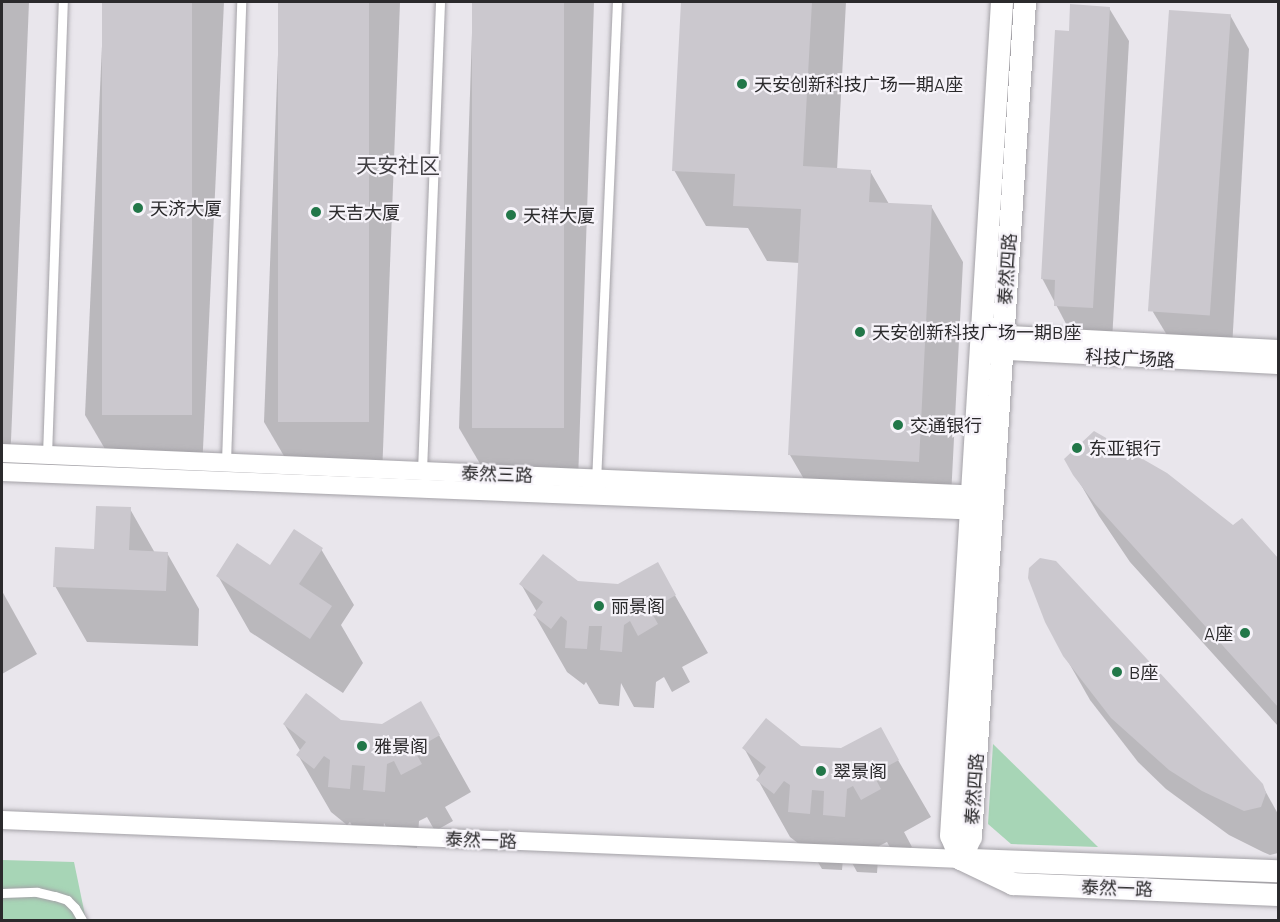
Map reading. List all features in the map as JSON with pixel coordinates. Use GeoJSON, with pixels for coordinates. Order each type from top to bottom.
{"type":"FeatureCollection","features":[{"type":"Feature","properties":{"kind":"street","name":"泰然四路"},"geometry":{"type":"LineString","coordinates":[[992,342],[1002,2]]}},
{"type":"Feature","properties":{"kind":"street","name":"泰然四路"},"geometry":{"type":"LineString","coordinates":[[961,860],[971,837],[981,503],[992,342],[1025,2]]}},
{"type":"Feature","properties":{"kind":"street","name":"科技广场路"},"geometry":{"type":"LineString","coordinates":[[992,342],[1278,349]]}},
{"type":"Feature","properties":{"kind":"street","name":"科技广场路"},"geometry":{"type":"LineString","coordinates":[[992,342],[1278,365]]}},
{"type":"Feature","properties":{"kind":"street","name":"泰然三路"},"geometry":{"type":"LineString","coordinates":[[2,453],[422,471],[596,487]]}},
{"type":"Feature","properties":{"kind":"street","name":"泰然三路"},"geometry":{"type":"LineString","coordinates":[[2,471],[596,487],[981,503]]}},
{"type":"Feature","properties":{"kind":"street","name":"泰然一路"},"geometry":{"type":"LineString","coordinates":[[2,820],[1278,871]]}},
{"type":"Feature","properties":{"kind":"street","name":"泰然一路"},"geometry":{"type":"LineString","coordinates":[[961,860],[1013,884],[1278,895]]}},
{"type":"Feature","properties":{"kind":"lane"},"geometry":{"type":"LineString","coordinates":[[47,455],[63,2]]}},
{"type":"Feature","properties":{"kind":"lane"},"geometry":{"type":"LineString","coordinates":[[226,462],[241,2]]}},
{"type":"Feature","properties":{"kind":"lane"},"geometry":{"type":"LineString","coordinates":[[422,471],[440,2]]}},
{"type":"Feature","properties":{"kind":"lane"},"geometry":{"type":"LineString","coordinates":[[596,487],[617,2]]}},
{"type":"Feature","properties":{"kind":"lane"},"geometry":{"type":"LineString","coordinates":[[2,893],[37,892],[55,896],[75,908],[82,921]]}},
{"type":"Feature","properties":{"kind":"green space"},"geometry":{"type":"Polygon","coordinates":[[[993,744],[1098,847],[1011,844],[988,824],[993,744]]]}},
{"type":"Feature","properties":{"kind":"green space"},"geometry":{"type":"Polygon","coordinates":[[[2,860],[74,862],[86,920],[2,920],[2,860]]]}},
{"type":"Feature","properties":{"kind":"building","name":"天济大厦"},"geometry":{"type":"Polygon","coordinates":[[[102,2],[192,2],[192,415],[102,415],[102,2]]]}},
{"type":"Feature","properties":{"kind":"building","name":"天吉大厦"},"geometry":{"type":"Polygon","coordinates":[[[278,2],[369,2],[369,422],[278,422],[278,2]]]}},
{"type":"Feature","properties":{"kind":"building","name":"天祥大厦"},"geometry":{"type":"Polygon","coordinates":[[[472,2],[564,2],[564,428],[472,428],[472,2]]]}},
{"type":"Feature","properties":{"kind":"building"},"geometry":{"type":"Polygon","coordinates":[[[681,2],[812,2],[803,166],[871,170],[869,202],[932,205],[919,462],[788,455],[801,209],[733,206],[735,174],[672,171],[681,2]]]}},
{"type":"Feature","properties":{"kind":"building"},"geometry":{"type":"Polygon","coordinates":[[[1070,4],[1110,7],[1093,308],[1054,306],[1055,280],[1041,279],[1055,30],[1069,31],[1070,4]]]}},
{"type":"Feature","properties":{"kind":"building"},"geometry":{"type":"Polygon","coordinates":[[[1169,10],[1231,14],[1210,316],[1148,311],[1169,10]]]}},
{"type":"Feature","properties":{"kind":"building","name":"A座"},"geometry":{"type":"Polygon","coordinates":[[[1094,431],[1167,473],[1233,525],[1242,518],[1278,558],[1278,707],[1095,504],[1073,475],[1064,459],[1094,431]]]}},
{"type":"Feature","properties":{"kind":"building"},"geometry":{"type":"Polygon","coordinates":[[[96,506],[131,507],[129,550],[168,552],[166,591],[53,587],[55,547],[94,549],[96,506]]]}},
{"type":"Feature","properties":{"kind":"building"},"geometry":{"type":"Polygon","coordinates":[[[294,529],[323,548],[299,584],[332,606],[310,639],[216,576],[237,543],[270,565],[294,529]]]}},
{"type":"Feature","properties":{"kind":"building","name":"丽景阁"},"geometry":{"type":"Polygon","coordinates":[[[543,554],[578,581],[618,584],[658,562],[676,595],[650,610],[658,624],[638,636],[630,621],[624,625],[622,652],[600,650],[602,626],[589,626],[587,649],[565,648],[567,621],[561,616],[551,629],[533,615],[543,602],[519,584],[543,554]]]}},
{"type":"Feature","properties":{"kind":"building","name":"B座"},"geometry":{"type":"Polygon","coordinates":[[[1040,558],[1056,561],[1263,784],[1266,793],[1261,807],[1244,811],[1202,791],[1169,770],[1111,718],[1063,656],[1045,622],[1028,578],[1029,568],[1040,558]]]}},
{"type":"Feature","properties":{"kind":"building","name":"雅景阁"},"geometry":{"type":"Polygon","coordinates":[[[306,693],[341,720],[382,724],[421,701],[440,735],[414,750],[422,764],[401,775],[394,761],[387,764],[385,792],[363,790],[365,766],[352,765],[350,789],[328,787],[330,760],[324,756],[314,769],[296,755],[306,742],[283,724],[306,693]]]}},
{"type":"Feature","properties":{"kind":"building","name":"翠景阁"},"geometry":{"type":"Polygon","coordinates":[[[766,718],[801,746],[841,748],[881,727],[899,760],[873,774],[881,789],[861,800],[853,786],[847,789],[845,817],[823,815],[824,791],[812,790],[810,814],[788,812],[790,785],[784,781],[774,794],[756,780],[766,767],[742,748],[766,718]]]}},
{"type":"Feature","properties":{"kind":"place","name":"天安创新科技广场一期A座"},"geometry":{"type":"Point","coordinates":[742,84]}},
{"type":"Feature","properties":{"kind":"place","name":"天济大厦"},"geometry":{"type":"Point","coordinates":[138,208]}},
{"type":"Feature","properties":{"kind":"place","name":"天吉大厦"},"geometry":{"type":"Point","coordinates":[316,212]}},
{"type":"Feature","properties":{"kind":"place","name":"天祥大厦"},"geometry":{"type":"Point","coordinates":[511,215]}},
{"type":"Feature","properties":{"kind":"place","name":"天安创新科技广场一期B座"},"geometry":{"type":"Point","coordinates":[860,332]}},
{"type":"Feature","properties":{"kind":"place","name":"交通银行"},"geometry":{"type":"Point","coordinates":[898,425]}},
{"type":"Feature","properties":{"kind":"place","name":"东亚银行"},"geometry":{"type":"Point","coordinates":[1077,448]}},
{"type":"Feature","properties":{"kind":"place","name":"丽景阁"},"geometry":{"type":"Point","coordinates":[599,606]}},
{"type":"Feature","properties":{"kind":"place","name":"A座"},"geometry":{"type":"Point","coordinates":[1245,633]}},
{"type":"Feature","properties":{"kind":"place","name":"B座"},"geometry":{"type":"Point","coordinates":[1117,672]}},
{"type":"Feature","properties":{"kind":"place","name":"雅景阁"},"geometry":{"type":"Point","coordinates":[362,746]}},
{"type":"Feature","properties":{"kind":"place","name":"翠景阁"},"geometry":{"type":"Point","coordinates":[821,771]}},
{"type":"Feature","properties":{"kind":"district","name":"天安社区"},"geometry":{"type":"Point","coordinates":[398,165]}}]}
